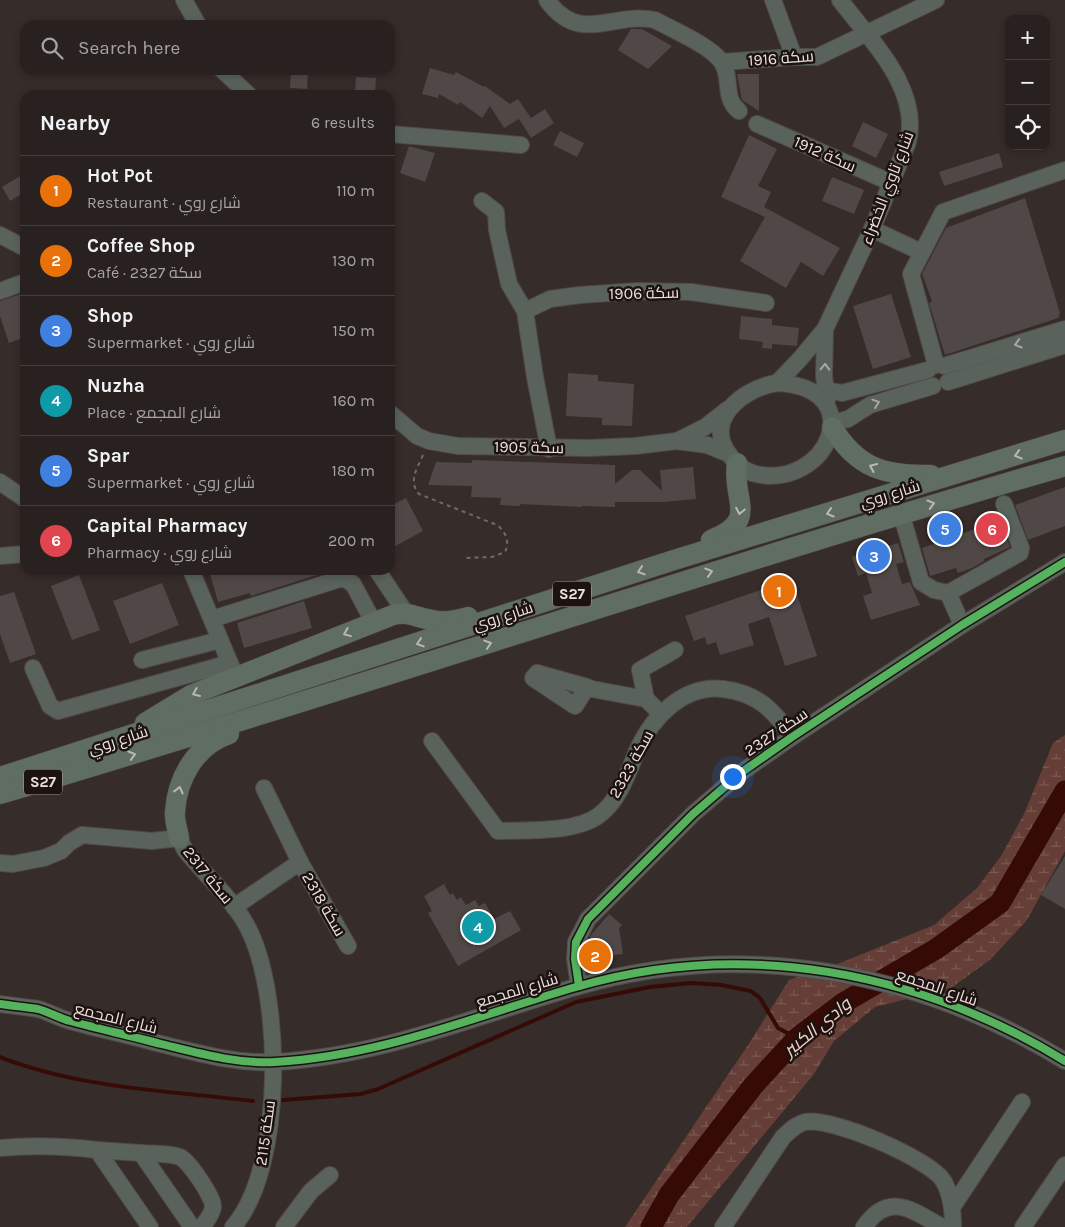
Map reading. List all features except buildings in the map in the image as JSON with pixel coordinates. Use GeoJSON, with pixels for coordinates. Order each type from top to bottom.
{"type":"FeatureCollection","features":[{"type":"Feature","properties":{"kind":"main road"},"geometry":{"type":"LineString","coordinates":[[832,425],[848,450],[864,463],[885,472],[907,476],[934,475],[972,469]]}},
{"type":"Feature","properties":{"kind":"main road","name":"شارع روي"},"geometry":{"type":"LineString","coordinates":[[0,777],[80,753],[674,560],[1065,440]]}},
{"type":"Feature","properties":{"kind":"main road"},"geometry":{"type":"LineString","coordinates":[[674,560],[694,546],[726,534],[736,525],[741,503],[733,459]]}},
{"type":"Feature","properties":{"kind":"main road","name":"شارع روي"},"geometry":{"type":"LineString","coordinates":[[0,794],[363,684],[689,578],[901,513],[1065,466]]}},
{"type":"Feature","properties":{"kind":"main road"},"geometry":{"type":"LineString","coordinates":[[80,753],[154,719],[233,670],[405,612],[432,620],[449,621],[508,607],[546,602]]}},
{"type":"Feature","properties":{"kind":"main road"},"geometry":{"type":"LineString","coordinates":[[179,838],[174,813],[178,792],[190,764],[201,750],[224,735],[294,712],[363,684]]}},
{"type":"Feature","properties":{"kind":"street"},"geometry":{"type":"LineString","coordinates":[[184,0],[195,20]]}},
{"type":"Feature","properties":{"kind":"street"},"geometry":{"type":"LineString","coordinates":[[546,0],[559,15],[584,25],[602,24],[629,18],[654,20],[713,53],[722,62],[727,75],[730,100],[739,111]]}},
{"type":"Feature","properties":{"kind":"street"},"geometry":{"type":"LineString","coordinates":[[773,0],[794,57]]}},
{"type":"Feature","properties":{"kind":"street","name":"شارع تاوي الخضراء"},"geometry":{"type":"LineString","coordinates":[[777,383],[800,359],[825,328],[872,229],[908,142],[911,115],[904,91],[889,66],[840,0]]}},
{"type":"Feature","properties":{"kind":"street","name":"سكة 1916"},"geometry":{"type":"LineString","coordinates":[[722,62],[817,57],[936,0]]}},
{"type":"Feature","properties":{"kind":"street"},"geometry":{"type":"LineString","coordinates":[[227,75],[244,90]]}},
{"type":"Feature","properties":{"kind":"street","name":"سكة 1912"},"geometry":{"type":"LineString","coordinates":[[757,124],[892,183]]}},
{"type":"Feature","properties":{"kind":"street"},"geometry":{"type":"LineString","coordinates":[[395,134],[521,145]]}},
{"type":"Feature","properties":{"kind":"street"},"geometry":{"type":"LineString","coordinates":[[938,374],[911,274],[943,212],[1065,170]]}},
{"type":"Feature","properties":{"kind":"street"},"geometry":{"type":"LineString","coordinates":[[482,200],[489,204],[496,212],[497,230],[509,284],[525,311],[535,377],[549,448]]}},
{"type":"Feature","properties":{"kind":"street"},"geometry":{"type":"LineString","coordinates":[[872,229],[921,252]]}},
{"type":"Feature","properties":{"kind":"street"},"geometry":{"type":"LineString","coordinates":[[0,235],[20,245]]}},
{"type":"Feature","properties":{"kind":"street"},"geometry":{"type":"LineString","coordinates":[[0,291],[20,284]]}},
{"type":"Feature","properties":{"kind":"street","name":"سكة 1906"},"geometry":{"type":"LineString","coordinates":[[525,311],[550,299],[638,291],[691,292],[766,302]]}},
{"type":"Feature","properties":{"kind":"street","name":"شارع تاوي الخضراء"},"geometry":{"type":"LineString","coordinates":[[825,328],[826,398]]}},
{"type":"Feature","properties":{"kind":"street"},"geometry":{"type":"LineString","coordinates":[[832,425],[848,419],[870,405],[938,374],[1065,329]]}},
{"type":"Feature","properties":{"kind":"street"},"geometry":{"type":"LineString","coordinates":[[826,398],[832,425],[821,453],[799,470],[769,476],[754,474],[733,459],[722,432],[724,416],[731,406],[754,389],[777,383],[793,384],[812,390],[826,398],[1065,345]]}},
{"type":"Feature","properties":{"kind":"street","name":"سكة 1905"},"geometry":{"type":"LineString","coordinates":[[677,441],[704,427],[731,406]]}},
{"type":"Feature","properties":{"kind":"street","name":"سكة 1905"},"geometry":{"type":"LineString","coordinates":[[395,418],[404,426],[429,441],[458,446],[549,448],[635,446],[677,441],[707,445],[733,459]]}},
{"type":"Feature","properties":{"kind":"street"},"geometry":{"type":"LineString","coordinates":[[0,482],[20,496]]}},
{"type":"Feature","properties":{"kind":"street"},"geometry":{"type":"LineString","coordinates":[[901,513],[920,582],[934,590],[948,593],[1020,553],[1021,548],[1004,504]]}},
{"type":"Feature","properties":{"kind":"street"},"geometry":{"type":"LineString","coordinates":[[0,556],[20,554]]}},
{"type":"Feature","properties":{"kind":"street","name":"سكة 2327"},"geometry":{"type":"LineString","coordinates":[[579,986],[575,959],[576,942],[588,919],[693,814],[742,772],[792,737],[962,625],[1065,562]]}},
{"type":"Feature","properties":{"kind":"street"},"geometry":{"type":"LineString","coordinates":[[33,668],[50,706],[58,711],[233,670],[193,575]]}},
{"type":"Feature","properties":{"kind":"street"},"geometry":{"type":"LineString","coordinates":[[380,575],[405,612]]}},
{"type":"Feature","properties":{"kind":"street"},"geometry":{"type":"LineString","coordinates":[[212,619],[343,578],[353,584],[374,623]]}},
{"type":"Feature","properties":{"kind":"street"},"geometry":{"type":"LineString","coordinates":[[948,593],[962,625]]}},
{"type":"Feature","properties":{"kind":"street"},"geometry":{"type":"LineString","coordinates":[[142,660],[220,640]]}},
{"type":"Feature","properties":{"kind":"street"},"geometry":{"type":"LineString","coordinates":[[661,714],[646,699],[640,670],[675,650]]}},
{"type":"Feature","properties":{"kind":"street"},"geometry":{"type":"LineString","coordinates":[[587,688],[646,699]]}},
{"type":"Feature","properties":{"kind":"street","name":"سكة 2323"},"geometry":{"type":"LineString","coordinates":[[432,741],[498,830],[561,828],[598,816],[608,805],[631,770],[638,750],[661,714],[675,702],[703,688],[739,691],[756,699],[777,714],[792,737]]}},
{"type":"Feature","properties":{"kind":"street","name":"سكة 2318"},"geometry":{"type":"LineString","coordinates":[[264,788],[300,862],[348,946]]}},
{"type":"Feature","properties":{"kind":"street","name":"سكة 2317"},"geometry":{"type":"LineString","coordinates":[[0,863],[13,864],[44,858],[61,851],[69,843],[82,836],[152,841],[179,838],[194,862],[234,907],[247,926],[264,970],[270,1004],[273,1062]]}},
{"type":"Feature","properties":{"kind":"street","name":"سكة 2318"},"geometry":{"type":"LineString","coordinates":[[234,907],[300,862]]}},
{"type":"Feature","properties":{"kind":"street","name":"شارع المجمع"},"geometry":{"type":"LineString","coordinates":[[0,1004],[40,1010],[66,1020],[222,1059],[273,1062],[341,1056],[400,1042],[579,986],[672,968],[712,965],[779,965],[874,980],[948,1002],[997,1023],[1065,1061]]}},
{"type":"Feature","properties":{"kind":"street","name":"شارع المجمع"},"geometry":{"type":"LineString","coordinates":[[0,1016],[48,1022],[66,1020]]}},
{"type":"Feature","properties":{"kind":"street","name":"سكة 2115"},"geometry":{"type":"LineString","coordinates":[[233,1227],[249,1202],[263,1161],[268,1138],[273,1062]]}},
{"type":"Feature","properties":{"kind":"street"},"geometry":{"type":"LineString","coordinates":[[953,1206],[1022,1102]]}},
{"type":"Feature","properties":{"kind":"street"},"geometry":{"type":"LineString","coordinates":[[723,1227],[783,1137],[796,1125],[806,1122],[856,1131],[932,1168],[944,1180],[953,1206],[953,1227]]}},
{"type":"Feature","properties":{"kind":"street"},"geometry":{"type":"LineString","coordinates":[[0,1148],[34,1145],[175,1155],[183,1158],[213,1200],[213,1208],[202,1227]]}},
{"type":"Feature","properties":{"kind":"street"},"geometry":{"type":"LineString","coordinates":[[97,1150],[150,1227]]}},
{"type":"Feature","properties":{"kind":"street"},"geometry":{"type":"LineString","coordinates":[[142,1153],[192,1227]]}},
{"type":"Feature","properties":{"kind":"street"},"geometry":{"type":"LineString","coordinates":[[1023,1227],[1065,1165]]}},
{"type":"Feature","properties":{"kind":"street"},"geometry":{"type":"LineString","coordinates":[[284,1227],[311,1191],[330,1176]]}},
{"type":"Feature","properties":{"kind":"street"},"geometry":{"type":"LineString","coordinates":[[864,1227],[879,1210],[893,1206],[908,1208],[942,1227]]}},
{"type":"Feature","properties":{"kind":"path"},"geometry":{"type":"LineString","coordinates":[[429,441],[412,482],[413,487],[419,494],[497,525],[506,536],[507,547],[505,552],[492,556],[462,558]]}},
{"type":"Feature","properties":{"kind":"green space"},"geometry":{"type":"Polygon","coordinates":[[[1065,735],[1065,851],[1027,920],[991,959],[951,988],[875,1007],[834,1041],[814,1074],[687,1227],[625,1227],[748,1045],[789,980],[840,963],[934,925],[977,888],[1001,856],[1024,814],[1053,743],[1065,735]]]}},
{"type":"Feature","properties":{"kind":"waterway","name":"وادي الكبير"},"geometry":{"type":"LineString","coordinates":[[651,1227],[669,1195],[753,1086],[797,1038],[843,1003],[936,949],[1000,903],[1065,791]]}},
{"type":"Feature","properties":{"kind":"waterway"},"geometry":{"type":"LineString","coordinates":[[283,1100],[361,1094],[378,1089],[576,1002],[650,987],[691,983],[721,985],[751,991],[760,998],[778,1028],[797,1038]]}},
{"type":"Feature","properties":{"kind":"waterway"},"geometry":{"type":"LineString","coordinates":[[0,1057],[61,1076],[93,1082],[253,1101]]}},
{"type":"Feature","properties":{"kind":"cycle path"},"geometry":{"type":"LineString","coordinates":[[579,986],[575,959],[576,942],[588,919],[693,814],[742,772],[792,737],[962,625],[1065,562]]}},
{"type":"Feature","properties":{"kind":"cycle path"},"geometry":{"type":"LineString","coordinates":[[0,1004],[38,1009],[70,1021],[203,1054],[232,1060],[275,1062],[353,1052],[391,1043],[576,987],[639,972],[702,965],[765,965],[828,972],[890,985],[950,1005],[1009,1030],[1065,1061]]}},
{"type":"Feature","properties":{"kind":"place","name":"Spar"},"geometry":{"type":"Point","coordinates":[945,529]}},
{"type":"Feature","properties":{"kind":"place","name":"Capital Pharmacy"},"geometry":{"type":"Point","coordinates":[992,529]}},
{"type":"Feature","properties":{"kind":"place","name":"Shop"},"geometry":{"type":"Point","coordinates":[874,556]}},
{"type":"Feature","properties":{"kind":"place","name":"Hot Pot"},"geometry":{"type":"Point","coordinates":[779,591]}},
{"type":"Feature","properties":{"kind":"place","name":"Nuzha"},"geometry":{"type":"Point","coordinates":[478,927]}},
{"type":"Feature","properties":{"kind":"place","name":"Coffee Shop"},"geometry":{"type":"Point","coordinates":[595,956]}}]}
